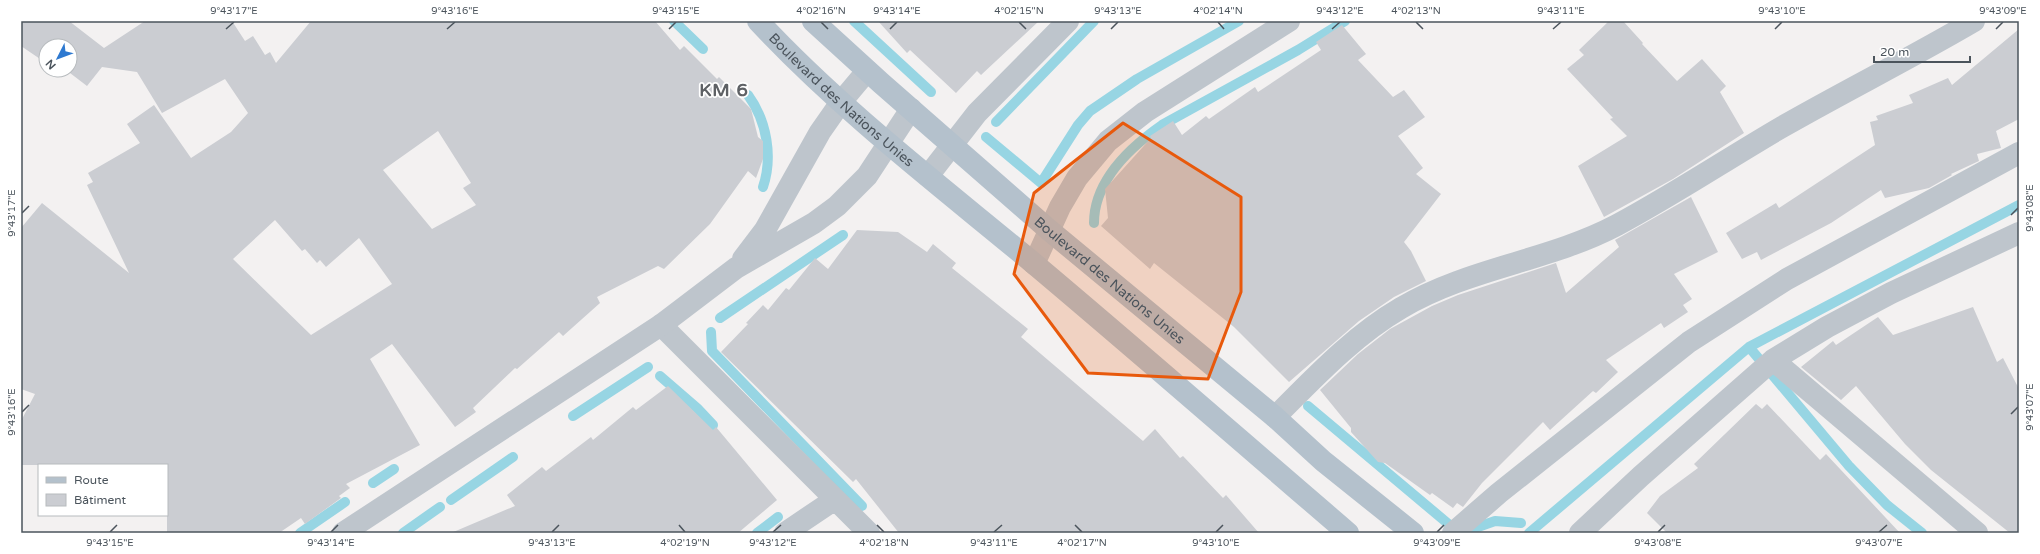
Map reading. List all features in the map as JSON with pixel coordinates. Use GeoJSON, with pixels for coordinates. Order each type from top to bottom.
{"type":"FeatureCollection","features":[{"type":"Feature","properties":{"kind":"main road","name":"Boulevard des Nations Unies"},"geometry":{"type":"LineString","coordinates":[[758,21],[841,102],[888,144],[1034,264],[1348,533]]}},
{"type":"Feature","properties":{"kind":"main road","name":"Boulevard des Nations Unies"},"geometry":{"type":"LineString","coordinates":[[813,21],[867,71],[1049,230],[1275,417],[1323,462],[1413,533]]}},
{"type":"Feature","properties":{"kind":"street"},"geometry":{"type":"LineString","coordinates":[[928,176],[977,114],[1068,21]]}},
{"type":"Feature","properties":{"kind":"street"},"geometry":{"type":"LineString","coordinates":[[1034,264],[1049,230],[1077,178],[1108,141],[1145,112],[1289,21]]}},
{"type":"Feature","properties":{"kind":"street"},"geometry":{"type":"LineString","coordinates":[[1275,417],[1335,357],[1372,327],[1402,307],[1440,290],[1498,268],[1588,239],[1618,224],[1781,128],[1974,21]]}},
{"type":"Feature","properties":{"kind":"street"},"geometry":{"type":"LineString","coordinates":[[736,268],[765,230],[820,132],[841,102],[867,71]]}},
{"type":"Feature","properties":{"kind":"street"},"geometry":{"type":"LineString","coordinates":[[343,533],[661,325],[736,268],[814,223],[837,206],[867,176],[880,159],[911,109]]}},
{"type":"Feature","properties":{"kind":"street"},"geometry":{"type":"LineString","coordinates":[[1453,533],[1534,464],[1689,342],[1786,279],[2019,153]]}},
{"type":"Feature","properties":{"kind":"street"},"geometry":{"type":"LineString","coordinates":[[1580,533],[1641,476],[1773,360],[1827,327],[1891,292],[2019,234]]}},
{"type":"Feature","properties":{"kind":"street"},"geometry":{"type":"LineString","coordinates":[[661,325],[834,500],[869,533]]}},
{"type":"Feature","properties":{"kind":"street"},"geometry":{"type":"LineString","coordinates":[[1773,360],[1977,533]]}},
{"type":"Feature","properties":{"kind":"street"},"geometry":{"type":"LineString","coordinates":[[785,533],[834,500]]}},
{"type":"Feature","properties":{"kind":"highlighted area"},"geometry":{"type":"Polygon","coordinates":[[[1123,123],[1241,197],[1241,292],[1208,379],[1088,373],[1014,274],[1034,193],[1123,123]]]}},
{"type":"Feature","properties":{"kind":"building"},"geometry":{"type":"Polygon","coordinates":[[[21,21],[69,21],[104,48],[145,21],[232,21],[245,41],[253,36],[265,55],[270,52],[276,63],[311,21],[655,21],[680,50],[684,46],[717,79],[719,77],[751,109],[758,137],[763,141],[763,159],[756,178],[748,171],[710,224],[664,269],[658,266],[597,297],[600,303],[563,336],[559,332],[517,369],[515,368],[473,408],[476,412],[455,427],[392,344],[370,359],[420,445],[346,484],[350,488],[339,496],[341,498],[305,524],[301,518],[279,533],[167,533],[168,464],[21,465],[21,421],[35,394],[21,389],[21,228],[42,203],[129,273],[87,185],[93,182],[88,173],[140,143],[127,124],[154,105],[191,158],[231,132],[248,113],[225,79],[162,113],[137,72],[102,67],[87,86],[77,78],[78,78],[78,38],[38,38],[38,58],[21,46],[21,21]],[[438,131],[383,170],[432,229],[476,205],[463,188],[471,183],[438,131]],[[275,220],[233,259],[311,335],[392,284],[359,238],[326,267],[320,260],[317,263],[305,249],[302,251],[275,220]]]}},
{"type":"Feature","properties":{"kind":"building"},"geometry":{"type":"Polygon","coordinates":[[[878,21],[1039,21],[981,75],[977,71],[956,93],[910,50],[907,53],[878,21]]]}},
{"type":"Feature","properties":{"kind":"building"},"geometry":{"type":"Polygon","coordinates":[[[1609,21],[1623,21],[1643,43],[1642,44],[1677,81],[1702,59],[1726,86],[1720,92],[1744,133],[1673,179],[1604,217],[1578,166],[1627,136],[1610,119],[1613,118],[1567,69],[1584,55],[1579,50],[1609,21]]]}},
{"type":"Feature","properties":{"kind":"building"},"geometry":{"type":"Polygon","coordinates":[[[1342,25],[1366,54],[1358,60],[1393,97],[1404,90],[1425,117],[1398,136],[1423,168],[1416,174],[1441,194],[1404,242],[1411,251],[1426,281],[1394,297],[1359,321],[1289,382],[1234,327],[1154,263],[1150,269],[1101,226],[1108,218],[1105,189],[1151,138],[1150,136],[1173,121],[1182,135],[1206,116],[1209,119],[1255,87],[1258,92],[1321,50],[1316,42],[1342,25]]]}},
{"type":"Feature","properties":{"kind":"building"},"geometry":{"type":"Polygon","coordinates":[[[2019,29],[2019,119],[1996,131],[2001,148],[1977,154],[1979,161],[1951,174],[1952,175],[1929,188],[1885,198],[1881,190],[1831,223],[1761,260],[1757,252],[1742,259],[1726,233],[1776,203],[1779,208],[1875,145],[1870,122],[1878,120],[1876,116],[1913,103],[1909,95],[1948,78],[1952,85],[2019,29]]]}},
{"type":"Feature","properties":{"kind":"building"},"geometry":{"type":"Polygon","coordinates":[[[1691,197],[1718,252],[1674,274],[1692,299],[1683,305],[1688,312],[1664,328],[1661,323],[1606,360],[1618,372],[1596,393],[1593,391],[1550,430],[1543,422],[1482,483],[1463,507],[1457,503],[1453,508],[1432,493],[1430,495],[1385,463],[1378,462],[1351,432],[1351,428],[1320,390],[1358,354],[1390,329],[1432,306],[1458,295],[1556,263],[1566,293],[1619,247],[1615,240],[1691,197]]]}},
{"type":"Feature","properties":{"kind":"building"},"geometry":{"type":"Polygon","coordinates":[[[857,230],[898,232],[927,252],[933,244],[956,263],[952,268],[1028,329],[1021,337],[1143,441],[1155,429],[1180,458],[1183,456],[1223,498],[1226,495],[1259,533],[899,533],[856,479],[853,482],[721,352],[748,324],[746,323],[763,305],[768,310],[786,288],[789,290],[815,258],[828,269],[857,230]]]}},
{"type":"Feature","properties":{"kind":"building"},"geometry":{"type":"Polygon","coordinates":[[[1973,307],[1997,362],[2003,358],[2019,389],[2019,533],[2010,533],[1931,470],[1905,444],[1856,386],[1841,400],[1801,367],[1833,341],[1836,345],[1878,317],[1893,335],[1973,307]]]}},
{"type":"Feature","properties":{"kind":"building"},"geometry":{"type":"Polygon","coordinates":[[[668,386],[713,430],[716,427],[777,500],[738,533],[451,533],[515,506],[507,495],[542,467],[546,471],[591,437],[593,440],[633,407],[636,410],[668,386]]]}},
{"type":"Feature","properties":{"kind":"building"},"geometry":{"type":"Polygon","coordinates":[[[1756,404],[1762,409],[1767,404],[1820,460],[1826,454],[1900,533],[1667,533],[1647,513],[1660,496],[1698,468],[1694,464],[1756,404]]]}},
{"type":"Feature","properties":{"kind":"waterway"},"geometry":{"type":"LineString","coordinates":[[674,21],[703,49]]}},
{"type":"Feature","properties":{"kind":"waterway"},"geometry":{"type":"LineString","coordinates":[[854,21],[931,92]]}},
{"type":"Feature","properties":{"kind":"waterway"},"geometry":{"type":"LineString","coordinates":[[996,122],[1094,21]]}},
{"type":"Feature","properties":{"kind":"waterway"},"geometry":{"type":"LineString","coordinates":[[986,137],[1041,183],[1078,125],[1090,111],[1137,79],[1239,21]]}},
{"type":"Feature","properties":{"kind":"waterway"},"geometry":{"type":"LineString","coordinates":[[1094,223],[1100,193],[1107,180],[1116,167],[1137,144],[1162,125],[1298,50],[1345,21]]}},
{"type":"Feature","properties":{"kind":"waterway"},"geometry":{"type":"LineString","coordinates":[[748,95],[760,116],[764,128],[768,152],[768,164],[763,187]]}},
{"type":"Feature","properties":{"kind":"waterway"},"geometry":{"type":"LineString","coordinates":[[1529,533],[1749,347],[2019,205]]}},
{"type":"Feature","properties":{"kind":"waterway"},"geometry":{"type":"LineString","coordinates":[[720,318],[843,235]]}},
{"type":"Feature","properties":{"kind":"waterway"},"geometry":{"type":"LineString","coordinates":[[711,332],[712,351],[862,506]]}},
{"type":"Feature","properties":{"kind":"waterway"},"geometry":{"type":"LineString","coordinates":[[1749,347],[1849,466],[1887,505],[1922,533]]}},
{"type":"Feature","properties":{"kind":"waterway"},"geometry":{"type":"LineString","coordinates":[[573,416],[648,367]]}},
{"type":"Feature","properties":{"kind":"waterway"},"geometry":{"type":"LineString","coordinates":[[660,376],[697,408],[713,425]]}},
{"type":"Feature","properties":{"kind":"waterway"},"geometry":{"type":"LineString","coordinates":[[1308,406],[1458,532]]}},
{"type":"Feature","properties":{"kind":"waterway"},"geometry":{"type":"LineString","coordinates":[[451,500],[513,457]]}},
{"type":"Feature","properties":{"kind":"waterway"},"geometry":{"type":"LineString","coordinates":[[373,483],[394,469]]}},
{"type":"Feature","properties":{"kind":"waterway"},"geometry":{"type":"LineString","coordinates":[[300,533],[345,502]]}},
{"type":"Feature","properties":{"kind":"waterway"},"geometry":{"type":"LineString","coordinates":[[403,533],[440,507]]}},
{"type":"Feature","properties":{"kind":"waterway"},"geometry":{"type":"LineString","coordinates":[[757,533],[778,517]]}},
{"type":"Feature","properties":{"kind":"waterway"},"geometry":{"type":"LineString","coordinates":[[1461,533],[1495,521],[1521,523]]}},
{"type":"Feature","properties":{"kind":"district","name":"KM 6"},"geometry":{"type":"Point","coordinates":[724,90]}}]}
